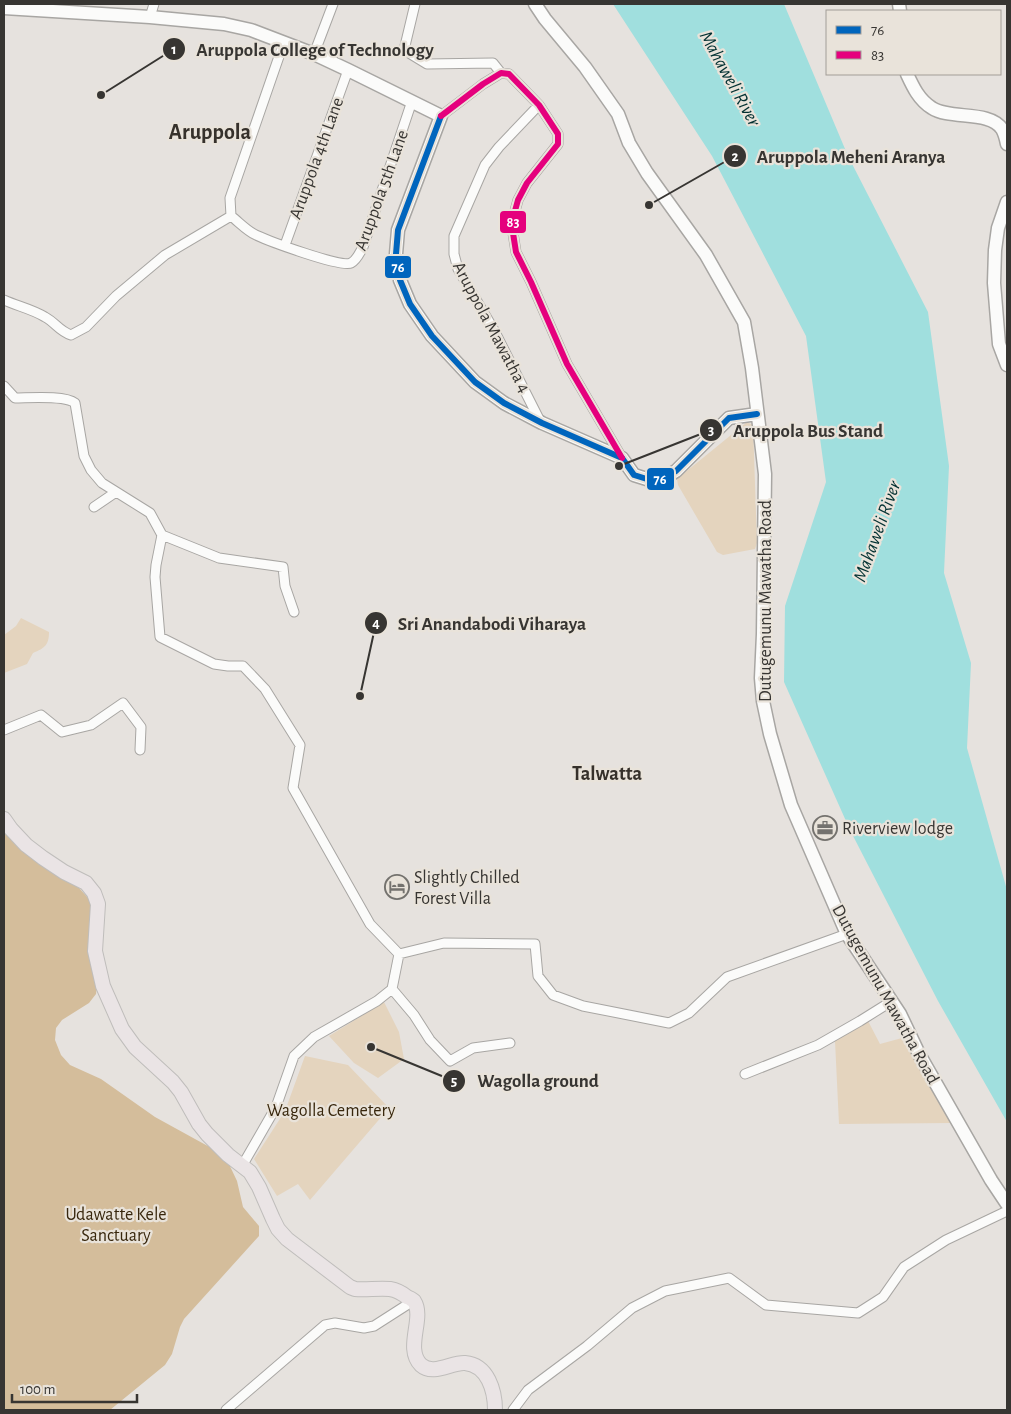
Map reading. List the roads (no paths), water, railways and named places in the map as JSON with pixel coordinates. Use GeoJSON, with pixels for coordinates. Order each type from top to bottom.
{"type":"FeatureCollection","features":[{"type":"Feature","properties":{"kind":"main road"},"geometry":{"type":"LineString","coordinates":[[4,819],[11,829],[32,849],[64,872],[86,883],[91,888],[98,904],[95,951],[103,986],[122,1029],[135,1047],[173,1082],[207,1134],[228,1155],[250,1172],[278,1229],[287,1239],[350,1287],[355,1289],[391,1289],[413,1301],[417,1318],[414,1348],[422,1366],[433,1369],[465,1363],[478,1368],[486,1375],[493,1389],[496,1410]]}},
{"type":"Feature","properties":{"kind":"street"},"geometry":{"type":"LineString","coordinates":[[150,16],[154,4]]}},
{"type":"Feature","properties":{"kind":"street"},"geometry":{"type":"LineString","coordinates":[[314,54],[333,4]]}},
{"type":"Feature","properties":{"kind":"street"},"geometry":{"type":"LineString","coordinates":[[415,4],[404,50],[427,64],[493,63],[501,73]]}},
{"type":"Feature","properties":{"kind":"street","name":"Dutugemunu Mawatha Road"},"geometry":{"type":"LineString","coordinates":[[535,4],[585,67],[618,114],[629,143],[647,173],[706,255],[744,322],[752,368],[765,474],[761,678],[763,701],[770,734],[791,805],[847,934],[900,1014],[920,1054],[975,1152],[1007,1204]]}},
{"type":"Feature","properties":{"kind":"street"},"geometry":{"type":"LineString","coordinates":[[4,8],[150,16],[224,24],[251,30],[314,54],[441,116]]}},
{"type":"Feature","properties":{"kind":"street"},"geometry":{"type":"LineString","coordinates":[[4,300],[42,315],[55,322],[61,331],[71,335],[86,327],[116,296],[165,254],[231,216],[230,198],[284,42]]}},
{"type":"Feature","properties":{"kind":"street","name":"Aruppola 4th Lane"},"geometry":{"type":"LineString","coordinates":[[284,245],[348,70]]}},
{"type":"Feature","properties":{"kind":"street"},"geometry":{"type":"LineString","coordinates":[[622,458],[542,423],[504,403],[475,382],[432,336],[410,304],[400,280],[396,254],[398,230],[441,116],[483,84],[501,73],[510,74],[538,106],[558,134],[558,144],[527,183],[518,200],[512,233],[516,252],[567,364],[634,475],[650,480],[663,479],[676,471],[730,418],[757,414]]}},
{"type":"Feature","properties":{"kind":"street"},"geometry":{"type":"LineString","coordinates":[[907,75],[918,95],[934,109],[946,114],[962,115],[998,124],[1004,131],[1007,144]]}},
{"type":"Feature","properties":{"kind":"street","name":"Aruppola 5th Lane"},"geometry":{"type":"LineString","coordinates":[[231,216],[254,234],[331,261],[344,264],[351,263],[363,247],[412,101]]}},
{"type":"Feature","properties":{"kind":"street","name":"Aruppola Mawatha 4"},"geometry":{"type":"LineString","coordinates":[[538,106],[499,147],[485,165],[454,236],[454,254],[458,269],[494,330],[542,423]]}},
{"type":"Feature","properties":{"kind":"street"},"geometry":{"type":"LineString","coordinates":[[1007,202],[998,228],[994,283],[999,344],[1007,365]]}},
{"type":"Feature","properties":{"kind":"street"},"geometry":{"type":"LineString","coordinates":[[4,386],[15,398],[48,398],[71,400],[75,403],[84,456],[91,470],[102,483],[150,513],[162,535],[219,558],[283,567],[285,586],[294,612]]}},
{"type":"Feature","properties":{"kind":"street"},"geometry":{"type":"LineString","coordinates":[[94,507],[116,492]]}},
{"type":"Feature","properties":{"kind":"street"},"geometry":{"type":"LineString","coordinates":[[162,535],[155,577],[160,637],[214,664],[243,666],[265,690],[300,745],[293,788],[370,924],[398,954]]}},
{"type":"Feature","properties":{"kind":"street"},"geometry":{"type":"LineString","coordinates":[[4,730],[41,714],[62,732],[92,725],[123,702],[141,727],[140,750]]}},
{"type":"Feature","properties":{"kind":"street"},"geometry":{"type":"LineString","coordinates":[[398,954],[444,943],[535,944],[538,976],[553,995],[583,1006],[670,1023],[689,1013],[727,977],[847,934]]}},
{"type":"Feature","properties":{"kind":"street"},"geometry":{"type":"LineString","coordinates":[[242,1166],[276,1107],[294,1056],[314,1037],[377,1001],[392,988],[398,954]]}},
{"type":"Feature","properties":{"kind":"street"},"geometry":{"type":"LineString","coordinates":[[392,988],[414,1015],[430,1040],[450,1061],[473,1048],[510,1043]]}},
{"type":"Feature","properties":{"kind":"street"},"geometry":{"type":"LineString","coordinates":[[745,1074],[818,1045],[892,1001]]}},
{"type":"Feature","properties":{"kind":"street"},"geometry":{"type":"LineString","coordinates":[[513,1410],[528,1390],[587,1346],[632,1308],[664,1291],[728,1278],[766,1305],[858,1313],[883,1297],[904,1266],[946,1240],[1007,1211]]}},
{"type":"Feature","properties":{"kind":"street"},"geometry":{"type":"LineString","coordinates":[[226,1410],[325,1325],[336,1323],[364,1328],[374,1326],[413,1301]]}},
{"type":"Feature","properties":{"kind":"water","name":"Mahaweli River"},"geometry":{"type":"Polygon","coordinates":[[[613,4],[784,4],[848,156],[928,312],[949,466],[944,573],[971,663],[967,748],[1007,890],[1007,1122],[938,1001],[850,830],[784,682],[785,606],[826,482],[806,336],[712,156],[613,4]]]}},
{"type":"Feature","properties":{"kind":"place","name":"Aruppola College of Technology"},"geometry":{"type":"Point","coordinates":[101,95]}},
{"type":"Feature","properties":{"kind":"place","name":"Aruppola Meheni Aranya"},"geometry":{"type":"Point","coordinates":[649,205]}},
{"type":"Feature","properties":{"kind":"place","name":"Aruppola Bus Stand"},"geometry":{"type":"Point","coordinates":[619,466]}},
{"type":"Feature","properties":{"kind":"place","name":"Sri Anandabodi Viharaya"},"geometry":{"type":"Point","coordinates":[360,696]}},
{"type":"Feature","properties":{"kind":"place","name":"Riverview lodge"},"geometry":{"type":"Point","coordinates":[825,828]}},
{"type":"Feature","properties":{"kind":"place","name":"Slightly Chilled Forest Villa"},"geometry":{"type":"Point","coordinates":[397,887]}},
{"type":"Feature","properties":{"kind":"place","name":"Wagolla ground"},"geometry":{"type":"Point","coordinates":[371,1047]}},
{"type":"Feature","properties":{"kind":"district","name":"Aruppola"},"geometry":{"type":"Point","coordinates":[210,131]}},
{"type":"Feature","properties":{"kind":"district","name":"Talwatta"},"geometry":{"type":"Point","coordinates":[607,773]}},
{"type":"Feature","properties":{"kind":"park label","name":"Wagolla Cemetery"},"geometry":{"type":"Point","coordinates":[331,1110]}},
{"type":"Feature","properties":{"kind":"park label","name":"Udawatte Kele Sanctuary"},"geometry":{"type":"Point","coordinates":[116,1224]}}]}
